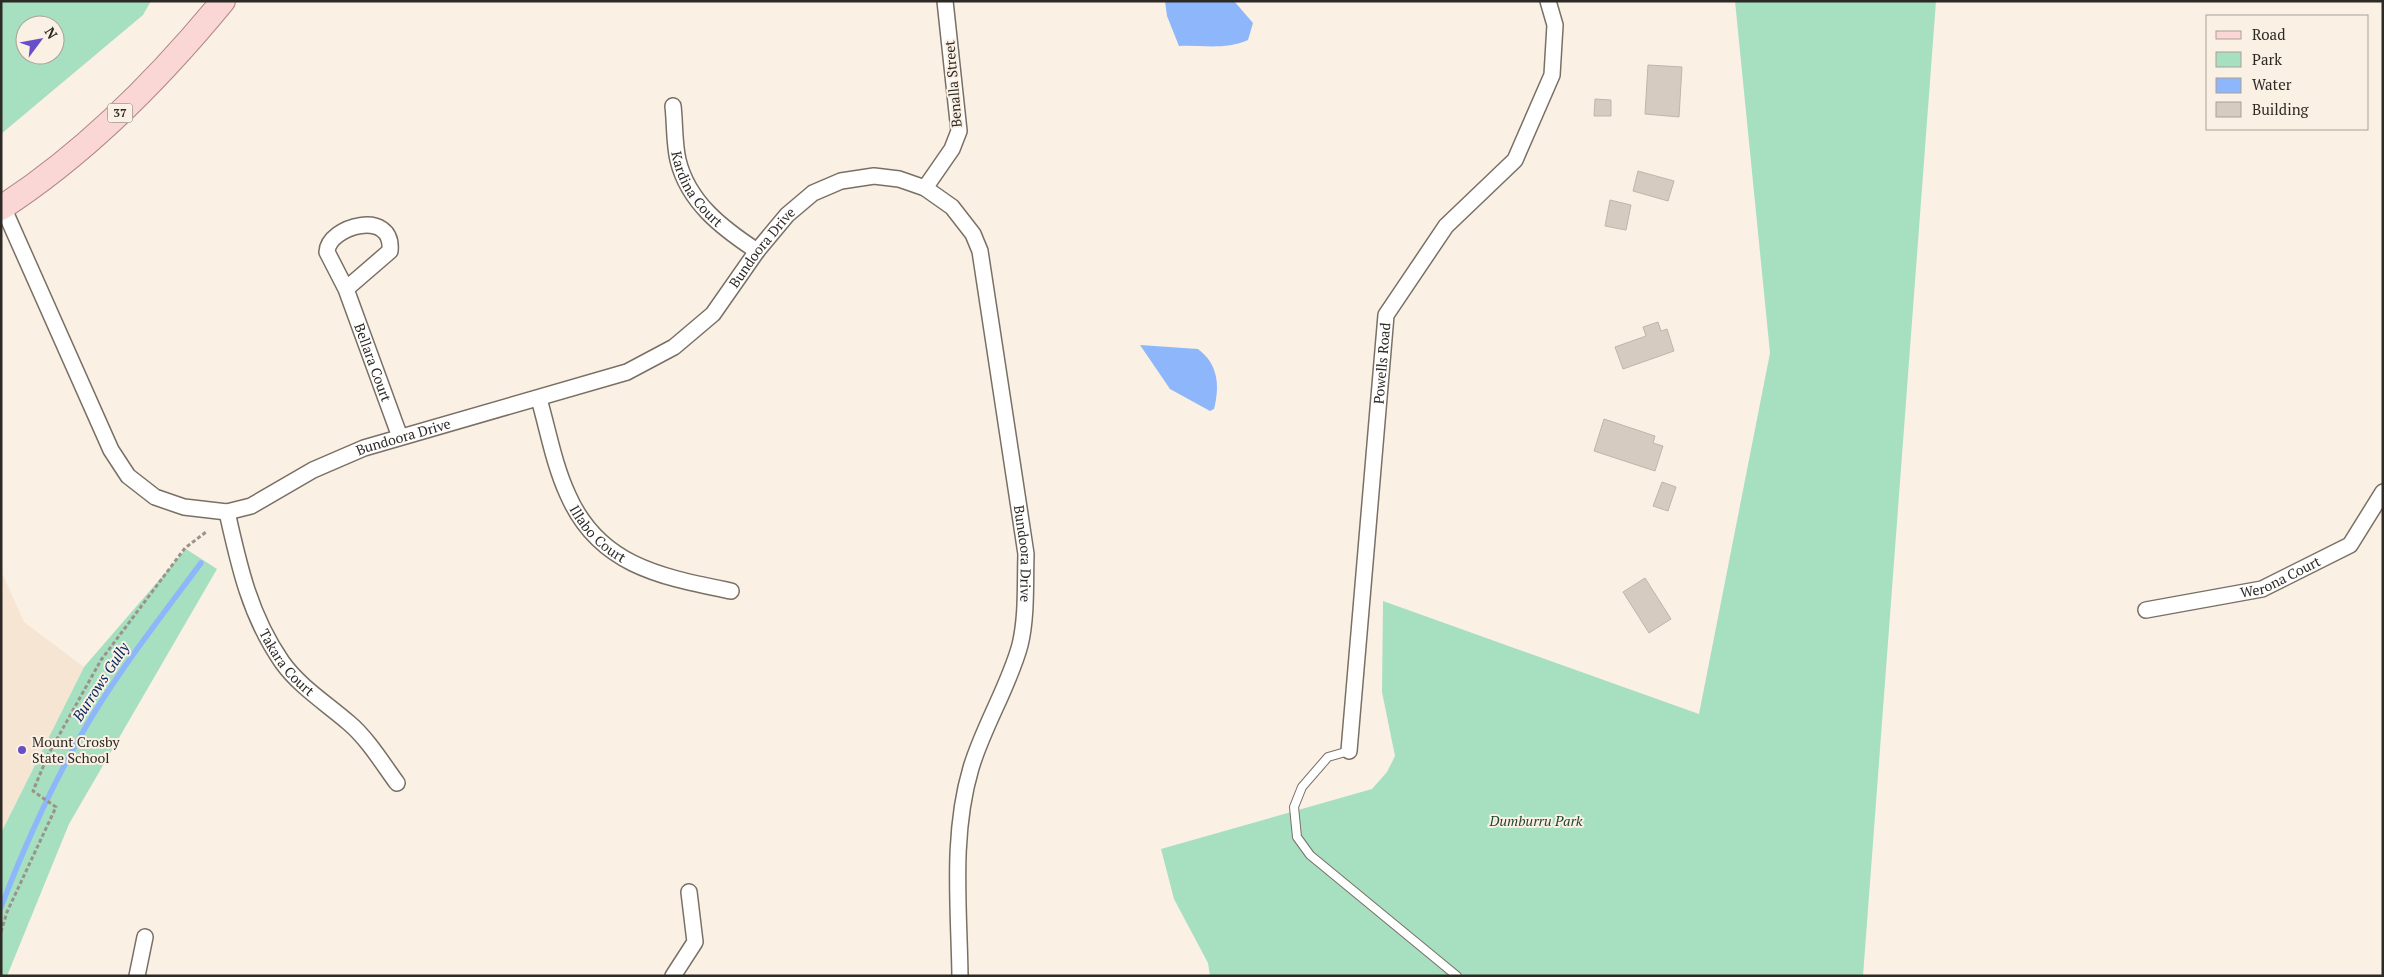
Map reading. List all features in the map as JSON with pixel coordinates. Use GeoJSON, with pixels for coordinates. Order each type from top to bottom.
{"type":"FeatureCollection","features":[{"type":"Feature","properties":{"kind":"main road","name":"37"},"geometry":{"type":"LineString","coordinates":[[2,207],[40,181],[137,98],[189,42],[223,1]]}},
{"type":"Feature","properties":{"kind":"street","name":"Benalla Street"},"geometry":{"type":"LineString","coordinates":[[925,188],[952,149],[959,131],[945,1]]}},
{"type":"Feature","properties":{"kind":"street","name":"Powells Road"},"geometry":{"type":"LineString","coordinates":[[1349,751],[1386,315],[1446,226],[1516,160],[1552,75],[1555,25],[1548,1]]}},
{"type":"Feature","properties":{"kind":"street","name":"Kardina Court"},"geometry":{"type":"LineString","coordinates":[[673,106],[678,160],[690,192],[725,230],[756,251]]}},
{"type":"Feature","properties":{"kind":"street","name":"Bundoora Drive"},"geometry":{"type":"LineString","coordinates":[[2,207],[111,450],[128,476],[155,497],[184,507],[227,512],[251,506],[313,470],[364,448],[539,399],[627,372],[674,347],[713,314],[756,251],[793,210],[813,193],[841,181],[874,176],[900,179],[925,188],[952,208],[973,234],[980,251],[1026,554],[1025,604],[1020,644],[971,768],[962,812],[958,851],[960,976]]}},
{"type":"Feature","properties":{"kind":"street","name":"Bellara Court"},"geometry":{"type":"LineString","coordinates":[[346,289],[390,251],[391,242],[388,234],[378,226],[369,225],[342,232],[331,240],[327,246],[330,260],[346,289],[400,437]]}},
{"type":"Feature","properties":{"kind":"street","name":"Illabo Court"},"geometry":{"type":"LineString","coordinates":[[539,399],[567,494],[581,521],[598,541],[620,558],[642,568],[677,580],[731,591]]}},
{"type":"Feature","properties":{"kind":"street","name":"Werona Court"},"geometry":{"type":"LineString","coordinates":[[2146,610],[2262,589],[2350,545],[2383,492]]}},
{"type":"Feature","properties":{"kind":"street","name":"Takara Court"},"geometry":{"type":"LineString","coordinates":[[227,512],[243,583],[260,628],[283,663],[309,692],[351,724],[397,782]]}},
{"type":"Feature","properties":{"kind":"street"},"geometry":{"type":"LineString","coordinates":[[673,976],[695,942],[689,892]]}},
{"type":"Feature","properties":{"kind":"street"},"geometry":{"type":"LineString","coordinates":[[137,976],[145,937]]}},
{"type":"Feature","properties":{"kind":"lane"},"geometry":{"type":"LineString","coordinates":[[1349,751],[1328,757],[1302,787],[1294,807],[1297,836],[1310,856],[1457,976]]}},
{"type":"Feature","properties":{"kind":"path"},"geometry":{"type":"LineString","coordinates":[[1,932],[7,912],[56,807],[33,791],[48,755],[100,660],[185,548],[206,532]]}},
{"type":"Feature","properties":{"kind":"shaded area","name":"Mount Crosby State School"},"geometry":{"type":"Polygon","coordinates":[[[1,571],[24,622],[84,667],[1,833],[1,571]]]}},
{"type":"Feature","properties":{"kind":"green space"},"geometry":{"type":"Polygon","coordinates":[[[1,1],[151,1],[143,15],[1,134],[1,1]]]}},
{"type":"Feature","properties":{"kind":"green space","name":"Dumburru Park"},"geometry":{"type":"Polygon","coordinates":[[[1735,1],[1936,1],[1863,976],[1210,976],[1208,963],[1174,899],[1161,849],[1372,789],[1387,772],[1395,756],[1382,692],[1383,601],[1699,714],[1770,353],[1735,1]]]}},
{"type":"Feature","properties":{"kind":"green space"},"geometry":{"type":"Polygon","coordinates":[[[186,549],[217,569],[69,824],[7,976],[1,976],[1,833],[84,667],[186,549]]]}},
{"type":"Feature","properties":{"kind":"water"},"geometry":{"type":"Polygon","coordinates":[[[1165,1],[1234,1],[1253,23],[1248,40],[1223,46],[1179,46],[1167,16],[1165,1]]]}},
{"type":"Feature","properties":{"kind":"water"},"geometry":{"type":"Polygon","coordinates":[[[1140,345],[1198,349],[1205,355],[1210,361],[1216,376],[1217,392],[1214,409],[1210,411],[1170,389],[1140,345]]]}},
{"type":"Feature","properties":{"kind":"building"},"geometry":{"type":"Polygon","coordinates":[[[1648,65],[1682,67],[1679,117],[1645,114],[1648,65]]]}},
{"type":"Feature","properties":{"kind":"building"},"geometry":{"type":"Polygon","coordinates":[[[1595,99],[1611,100],[1611,116],[1594,116],[1595,99]]]}},
{"type":"Feature","properties":{"kind":"building"},"geometry":{"type":"Polygon","coordinates":[[[1638,171],[1674,181],[1668,201],[1633,191],[1638,171]]]}},
{"type":"Feature","properties":{"kind":"building"},"geometry":{"type":"Polygon","coordinates":[[[1610,200],[1631,205],[1626,230],[1605,226],[1610,200]]]}},
{"type":"Feature","properties":{"kind":"building"},"geometry":{"type":"Polygon","coordinates":[[[1658,322],[1661,331],[1667,329],[1674,351],[1623,369],[1615,347],[1646,336],[1643,327],[1658,322]]]}},
{"type":"Feature","properties":{"kind":"building"},"geometry":{"type":"Polygon","coordinates":[[[1604,419],[1655,436],[1653,443],[1663,446],[1655,471],[1594,451],[1604,419]]]}},
{"type":"Feature","properties":{"kind":"building"},"geometry":{"type":"Polygon","coordinates":[[[1662,482],[1676,487],[1668,511],[1653,506],[1662,482]]]}},
{"type":"Feature","properties":{"kind":"building"},"geometry":{"type":"Polygon","coordinates":[[[1645,578],[1671,619],[1649,633],[1623,592],[1645,578]]]}},
{"type":"Feature","properties":{"kind":"waterway","name":"Burrows Gully"},"geometry":{"type":"LineString","coordinates":[[1,907],[42,811],[65,764],[91,718],[130,659],[201,563]]}},
{"type":"Feature","properties":{"kind":"place","name":"Mount Crosby State School"},"geometry":{"type":"Point","coordinates":[22,750]}}]}
